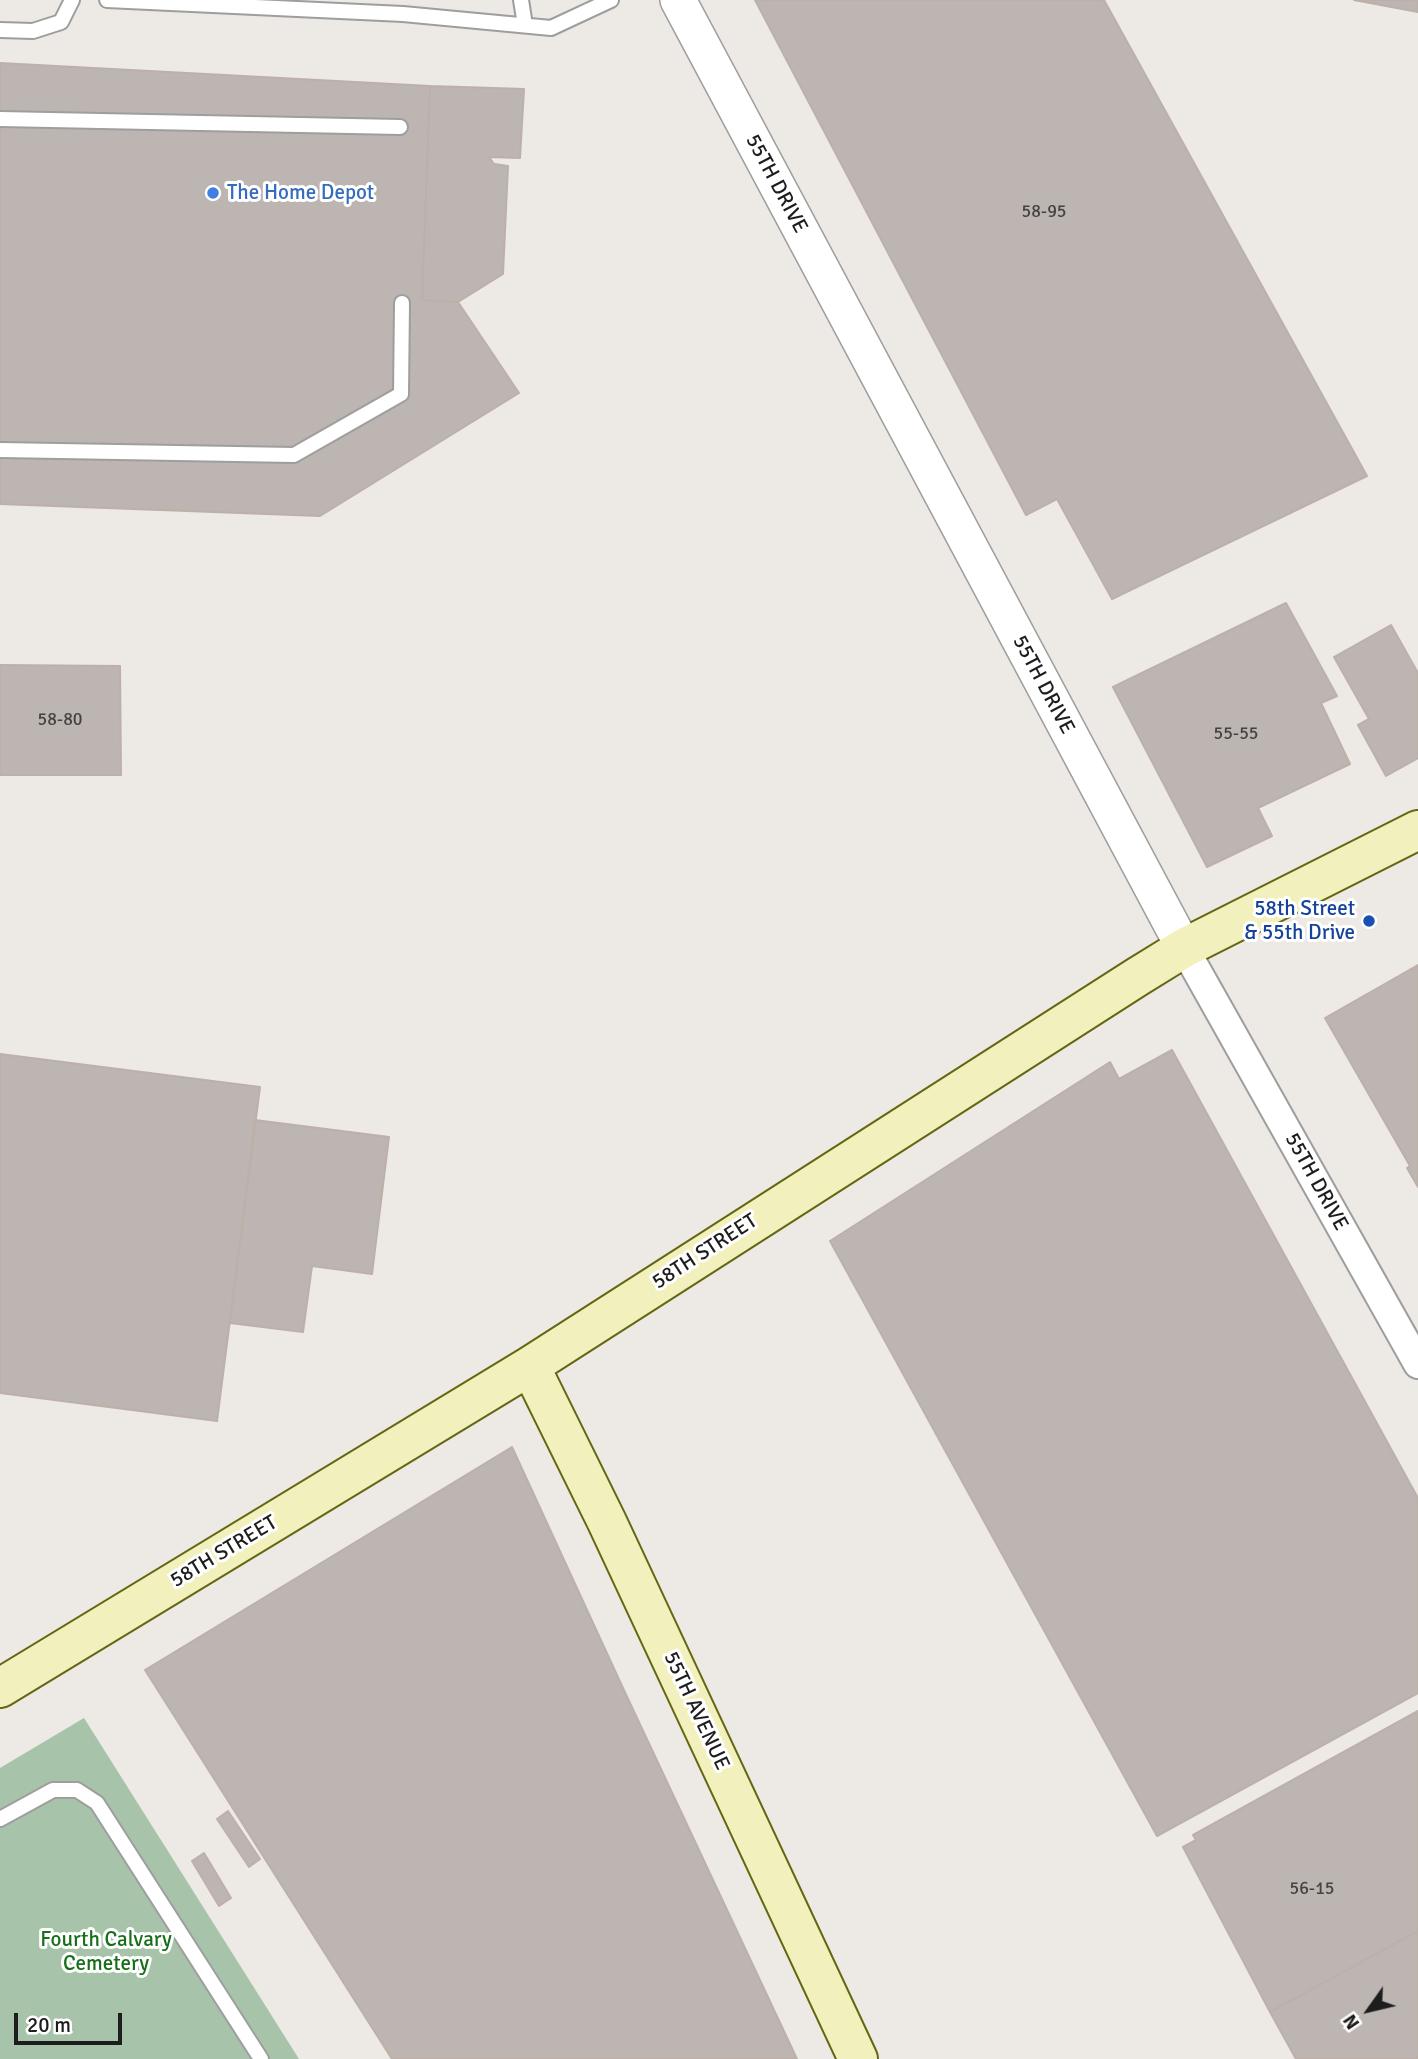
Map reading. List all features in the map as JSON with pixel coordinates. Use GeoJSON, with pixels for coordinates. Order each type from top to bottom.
{"type":"FeatureCollection","features":[{"type":"Feature","properties":{"kind":"main road","name":"58TH STREET"},"geometry":{"type":"LineString","coordinates":[[0,1688],[530,1366],[1184,948],[1418,830]]}},
{"type":"Feature","properties":{"kind":"main road","name":"55TH AVENUE"},"geometry":{"type":"LineString","coordinates":[[530,1366],[607,1522],[858,2059]]}},
{"type":"Feature","properties":{"kind":"street","name":"55TH DRIVE"},"geometry":{"type":"LineString","coordinates":[[678,0],[1184,948],[1418,1364]]}},
{"type":"Feature","properties":{"kind":"lane"},"geometry":{"type":"LineString","coordinates":[[0,30],[33,31],[61,22],[72,0]]}},
{"type":"Feature","properties":{"kind":"lane"},"geometry":{"type":"LineString","coordinates":[[107,0],[316,5],[551,28],[611,0]]}},
{"type":"Feature","properties":{"kind":"lane"},"geometry":{"type":"LineString","coordinates":[[416,0],[416,15]]}},
{"type":"Feature","properties":{"kind":"lane"},"geometry":{"type":"LineString","coordinates":[[522,0],[525,25]]}},
{"type":"Feature","properties":{"kind":"lane"},"geometry":{"type":"LineString","coordinates":[[0,119],[400,127]]}},
{"type":"Feature","properties":{"kind":"lane"},"geometry":{"type":"LineString","coordinates":[[0,450],[294,455],[401,394],[402,303]]}},
{"type":"Feature","properties":{"kind":"lane"},"geometry":{"type":"LineString","coordinates":[[0,1819],[53,1790],[77,1790],[97,1803],[261,2059]]}},
{"type":"Feature","properties":{"kind":"green space","name":"Fourth Calvary Cemetery"},"geometry":{"type":"Polygon","coordinates":[[[84,1718],[299,2059],[0,2059],[0,1768],[84,1718]]]}},
{"type":"Feature","properties":{"kind":"building"},"geometry":{"type":"Polygon","coordinates":[[[755,0],[1104,0],[1367,476],[1112,599],[1057,499],[1026,515],[755,0]]]}},
{"type":"Feature","properties":{"kind":"building"},"geometry":{"type":"Polygon","coordinates":[[[1354,0],[1418,0],[1418,12],[1354,0]]]}},
{"type":"Feature","properties":{"kind":"building","name":"The Home Depot"},"geometry":{"type":"Polygon","coordinates":[[[0,63],[430,86],[422,300],[458,302],[519,393],[320,516],[0,504],[0,63]]]}},
{"type":"Feature","properties":{"kind":"building"},"geometry":{"type":"Polygon","coordinates":[[[430,86],[524,89],[520,158],[489,157],[494,164],[508,166],[503,274],[458,302],[422,300],[430,86]]]}},
{"type":"Feature","properties":{"kind":"building"},"geometry":{"type":"Polygon","coordinates":[[[1286,603],[1337,696],[1321,703],[1350,764],[1258,808],[1272,836],[1207,867],[1113,687],[1286,603]]]}},
{"type":"Feature","properties":{"kind":"building"},"geometry":{"type":"Polygon","coordinates":[[[1391,625],[1418,673],[1418,758],[1386,776],[1358,725],[1369,719],[1334,657],[1391,625]]]}},
{"type":"Feature","properties":{"kind":"building"},"geometry":{"type":"Polygon","coordinates":[[[0,665],[120,666],[121,775],[0,775],[0,665]]]}},
{"type":"Feature","properties":{"kind":"building"},"geometry":{"type":"Polygon","coordinates":[[[1418,965],[1418,1187],[1407,1168],[1410,1166],[1325,1018],[1418,965]]]}},
{"type":"Feature","properties":{"kind":"building"},"geometry":{"type":"Polygon","coordinates":[[[1172,1050],[1418,1498],[1418,1693],[1157,1836],[830,1241],[1110,1062],[1119,1079],[1172,1050]]]}},
{"type":"Feature","properties":{"kind":"building"},"geometry":{"type":"Polygon","coordinates":[[[0,1054],[260,1087],[217,1421],[0,1393],[0,1054]]]}},
{"type":"Feature","properties":{"kind":"building"},"geometry":{"type":"Polygon","coordinates":[[[255,1120],[389,1137],[372,1274],[312,1266],[303,1332],[230,1323],[255,1120]]]}},
{"type":"Feature","properties":{"kind":"building"},"geometry":{"type":"Polygon","coordinates":[[[512,1447],[797,2059],[392,2059],[145,1670],[512,1447]]]}},
{"type":"Feature","properties":{"kind":"building"},"geometry":{"type":"Polygon","coordinates":[[[1418,1711],[1418,1931],[1270,2012],[1183,1847],[1196,1840],[1193,1835],[1418,1711]]]}},
{"type":"Feature","properties":{"kind":"building"},"geometry":{"type":"Polygon","coordinates":[[[228,1811],[260,1859],[249,1867],[217,1819],[228,1811]]]}},
{"type":"Feature","properties":{"kind":"building"},"geometry":{"type":"Polygon","coordinates":[[[204,1853],[231,1898],[219,1906],[192,1861],[204,1853]]]}},
{"type":"Feature","properties":{"kind":"building"},"geometry":{"type":"Polygon","coordinates":[[[1418,1931],[1418,2059],[1296,2059],[1270,2012],[1418,1931]]]}},
{"type":"Feature","properties":{"kind":"place","name":"The Home Depot"},"geometry":{"type":"Point","coordinates":[213,193]}},
{"type":"Feature","properties":{"kind":"place","name":"58th Street & 55th Drive"},"geometry":{"type":"Point","coordinates":[1369,921]}}]}
